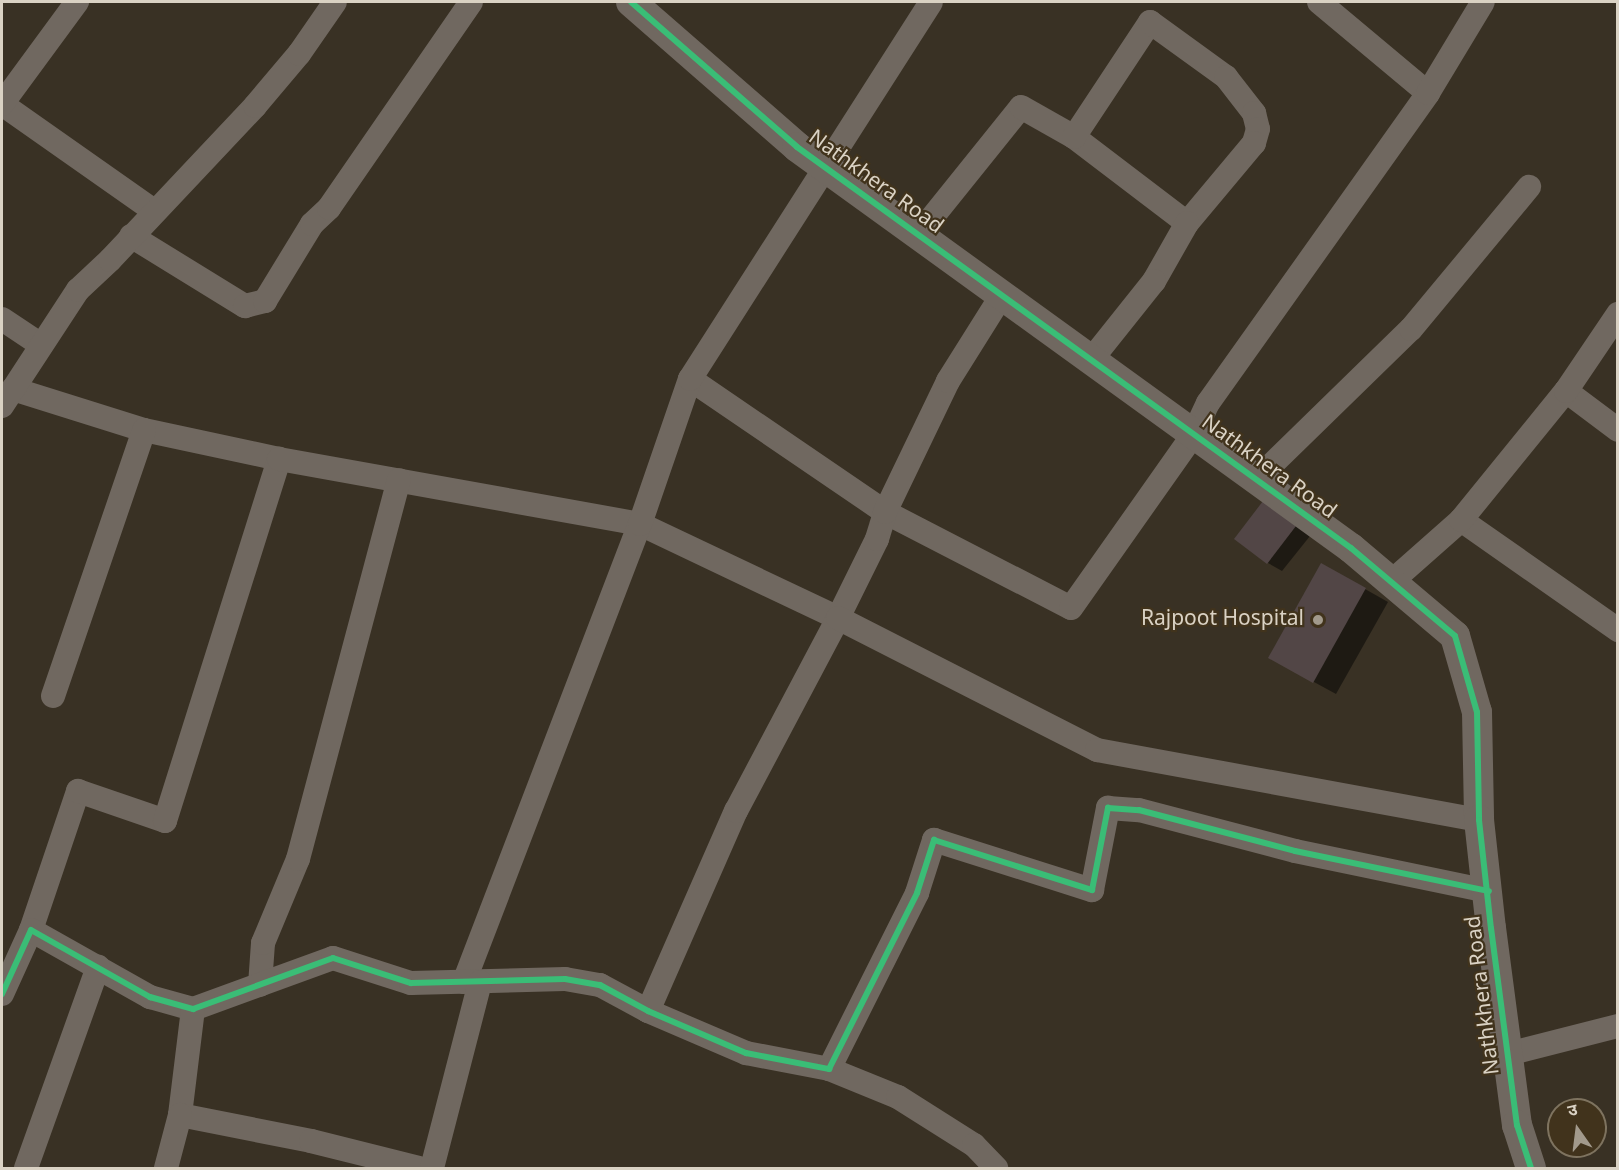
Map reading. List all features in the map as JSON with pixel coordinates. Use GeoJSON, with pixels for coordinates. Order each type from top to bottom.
{"type":"FeatureCollection","features":[{"type":"Feature","properties":{"kind":"street"},"geometry":{"type":"LineString","coordinates":[[77,2],[2,104],[154,211]]}},
{"type":"Feature","properties":{"kind":"street"},"geometry":{"type":"LineString","coordinates":[[335,2],[299,54],[255,106],[78,290],[7,397],[279,459],[640,524],[838,618],[1097,750],[1479,820]]}},
{"type":"Feature","properties":{"kind":"street"},"geometry":{"type":"LineString","coordinates":[[131,236],[245,306],[265,301],[312,224],[329,208],[471,2]]}},
{"type":"Feature","properties":{"kind":"street","name":"Nathkhera Road"},"geometry":{"type":"LineString","coordinates":[[631,2],[797,147],[1351,548],[1455,636],[1477,712],[1479,820],[1517,1125],[1531,1168]]}},
{"type":"Feature","properties":{"kind":"street"},"geometry":{"type":"LineString","coordinates":[[432,1168],[472,982],[640,524],[690,379],[931,2]]}},
{"type":"Feature","properties":{"kind":"street"},"geometry":{"type":"LineString","coordinates":[[690,379],[885,512],[1071,608],[1192,433],[1208,403],[1428,93],[1483,2]]}},
{"type":"Feature","properties":{"kind":"street"},"geometry":{"type":"LineString","coordinates":[[1323,3],[1428,93]]}},
{"type":"Feature","properties":{"kind":"street"},"geometry":{"type":"LineString","coordinates":[[1074,137],[1150,22],[1226,77],[1254,113],[1257,129],[1254,143],[1187,223],[1154,280],[1090,360]]}},
{"type":"Feature","properties":{"kind":"street"},"geometry":{"type":"LineString","coordinates":[[918,235],[1021,107],[1074,137],[1187,223]]}},
{"type":"Feature","properties":{"kind":"street"},"geometry":{"type":"LineString","coordinates":[[1256,480],[1411,329],[1529,187]]}},
{"type":"Feature","properties":{"kind":"street"},"geometry":{"type":"LineString","coordinates":[[648,1011],[736,811],[877,539],[885,512],[948,381],[1002,295]]}},
{"type":"Feature","properties":{"kind":"street"},"geometry":{"type":"LineString","coordinates":[[1391,582],[1461,520],[1566,391],[1617,314]]}},
{"type":"Feature","properties":{"kind":"street"},"geometry":{"type":"LineString","coordinates":[[2,319],[41,345]]}},
{"type":"Feature","properties":{"kind":"street"},"geometry":{"type":"LineString","coordinates":[[1566,391],[1617,430]]}},
{"type":"Feature","properties":{"kind":"street"},"geometry":{"type":"LineString","coordinates":[[53,696],[144,430]]}},
{"type":"Feature","properties":{"kind":"street"},"geometry":{"type":"LineString","coordinates":[[2,993],[31,930],[78,791],[165,821],[279,459]]}},
{"type":"Feature","properties":{"kind":"street"},"geometry":{"type":"LineString","coordinates":[[260,985],[263,943],[298,859],[399,480]]}},
{"type":"Feature","properties":{"kind":"street"},"geometry":{"type":"LineString","coordinates":[[1461,520],[1617,630]]}},
{"type":"Feature","properties":{"kind":"street"},"geometry":{"type":"LineString","coordinates":[[829,1069],[917,893],[934,840],[1092,890],[1108,808],[1139,810],[1295,851],[1489,891]]}},
{"type":"Feature","properties":{"kind":"street"},"geometry":{"type":"LineString","coordinates":[[31,930],[150,997],[193,1009],[333,958],[411,983],[565,979],[600,985],[648,1011],[746,1053],[829,1069],[898,1097],[974,1145],[996,1168]]}},
{"type":"Feature","properties":{"kind":"street"},"geometry":{"type":"LineString","coordinates":[[26,1168],[98,967]]}},
{"type":"Feature","properties":{"kind":"street"},"geometry":{"type":"LineString","coordinates":[[166,1168],[180,1114],[193,1009]]}},
{"type":"Feature","properties":{"kind":"street"},"geometry":{"type":"LineString","coordinates":[[1508,1054],[1617,1026]]}},
{"type":"Feature","properties":{"kind":"street"},"geometry":{"type":"LineString","coordinates":[[180,1114],[311,1141],[419,1168]]}},
{"type":"Feature","properties":{"kind":"building"},"geometry":{"type":"Polygon","coordinates":[[[1263,501],[1296,526],[1267,564],[1234,539],[1263,501]]]}},
{"type":"Feature","properties":{"kind":"building"},"geometry":{"type":"Polygon","coordinates":[[[1321,563],[1366,588],[1313,683],[1268,658],[1321,563]]]}},
{"type":"Feature","properties":{"kind":"cycle path"},"geometry":{"type":"LineString","coordinates":[[631,2],[797,147],[1351,548],[1455,636],[1477,712],[1479,820],[1491,928],[1517,1125],[1531,1168]]}},
{"type":"Feature","properties":{"kind":"cycle path"},"geometry":{"type":"LineString","coordinates":[[2,994],[31,930],[150,997],[193,1009],[333,958],[411,983],[565,979],[600,985],[648,1011],[746,1053],[829,1069],[917,893],[934,840],[1092,890],[1108,808],[1139,810],[1295,851],[1489,891]]}},
{"type":"Feature","properties":{"kind":"place","name":"Rajpoot Hospital"},"geometry":{"type":"Point","coordinates":[1318,620]}}]}
